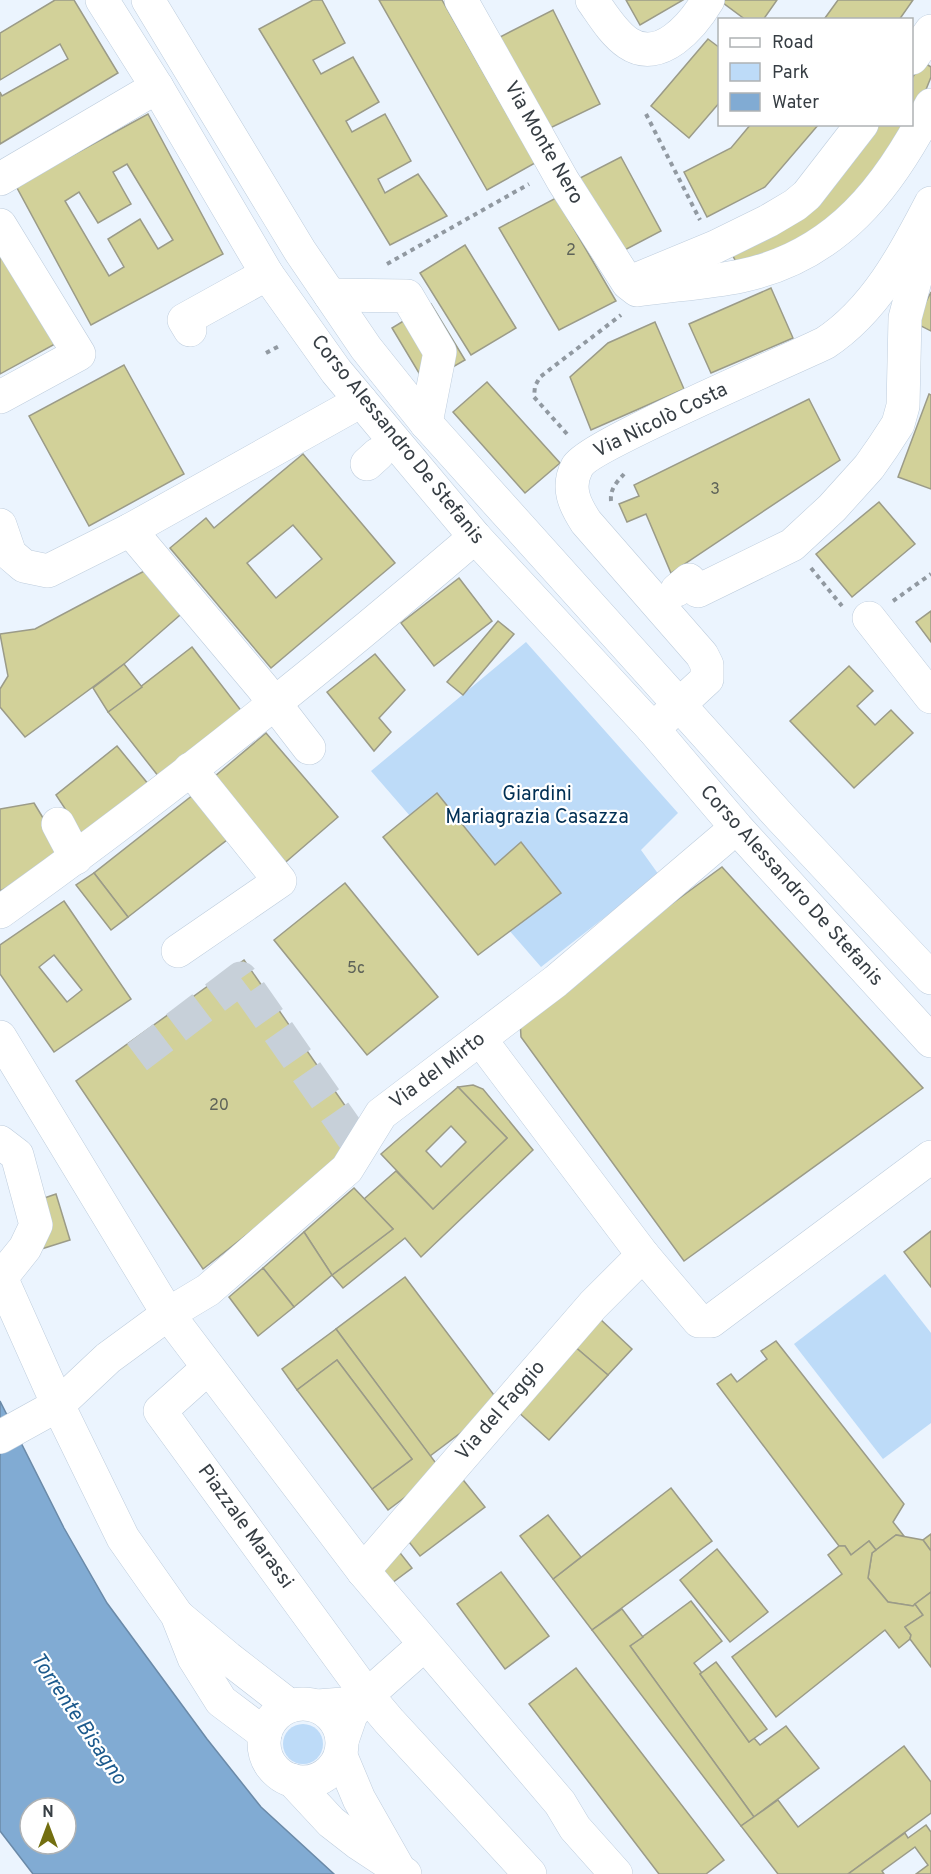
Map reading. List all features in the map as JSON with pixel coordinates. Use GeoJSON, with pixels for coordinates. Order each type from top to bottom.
{"type":"FeatureCollection","features":[{"type":"Feature","properties":{"kind":"street","name":"Corso Alessandro De Stefanis"},"geometry":{"type":"LineString","coordinates":[[102,0],[157,87],[267,274],[336,371],[475,537],[653,729],[737,828],[931,1041]]}},
{"type":"Feature","properties":{"kind":"street","name":"Corso Alessandro De Stefanis"},"geometry":{"type":"LineString","coordinates":[[148,0],[300,251],[366,348],[426,423],[782,819],[931,978]]}},
{"type":"Feature","properties":{"kind":"street","name":"Via Monte Nero"},"geometry":{"type":"LineString","coordinates":[[461,0],[556,168],[632,286]]}},
{"type":"Feature","properties":{"kind":"street"},"geometry":{"type":"LineString","coordinates":[[592,0],[626,42],[646,50],[675,39],[687,28],[708,0]]}},
{"type":"Feature","properties":{"kind":"street"},"geometry":{"type":"LineString","coordinates":[[617,0],[633,30],[626,42]]}},
{"type":"Feature","properties":{"kind":"street"},"geometry":{"type":"LineString","coordinates":[[913,57],[931,31]]}},
{"type":"Feature","properties":{"kind":"street"},"geometry":{"type":"LineString","coordinates":[[0,179],[157,87]]}},
{"type":"Feature","properties":{"kind":"street"},"geometry":{"type":"LineString","coordinates":[[632,286],[742,276],[784,263],[811,251],[840,230],[868,202],[916,134],[931,105]]}},
{"type":"Feature","properties":{"kind":"street"},"geometry":{"type":"LineString","coordinates":[[632,286],[795,206],[807,195],[860,126]]}},
{"type":"Feature","properties":{"kind":"street","name":"Via Nicolò Costa"},"geometry":{"type":"LineString","coordinates":[[680,705],[707,679],[707,665],[702,655],[586,522],[571,493],[577,466],[588,457],[630,434],[825,343],[915,264],[931,202]]}},
{"type":"Feature","properties":{"kind":"street"},"geometry":{"type":"LineString","coordinates":[[0,225],[79,354],[0,397]]}},
{"type":"Feature","properties":{"kind":"street"},"geometry":{"type":"LineString","coordinates":[[677,590],[688,580],[698,591],[792,545],[869,467],[898,424],[903,406],[905,318],[915,264]]}},
{"type":"Feature","properties":{"kind":"street"},"geometry":{"type":"LineString","coordinates":[[190,330],[184,320],[267,274]]}},
{"type":"Feature","properties":{"kind":"street"},"geometry":{"type":"LineString","coordinates":[[330,295],[407,296],[440,352],[426,423]]}},
{"type":"Feature","properties":{"kind":"street"},"geometry":{"type":"LineString","coordinates":[[0,525],[10,554],[24,566],[48,571],[130,530],[271,438],[361,400]]}},
{"type":"Feature","properties":{"kind":"street"},"geometry":{"type":"LineString","coordinates":[[130,530],[268,695],[309,748]]}},
{"type":"Feature","properties":{"kind":"street"},"geometry":{"type":"LineString","coordinates":[[268,695],[345,648],[475,537]]}},
{"type":"Feature","properties":{"kind":"street"},"geometry":{"type":"LineString","coordinates":[[0,912],[76,858],[190,769],[402,572]]}},
{"type":"Feature","properties":{"kind":"street"},"geometry":{"type":"LineString","coordinates":[[869,618],[931,697]]}},
{"type":"Feature","properties":{"kind":"street"},"geometry":{"type":"LineString","coordinates":[[653,729],[680,705]]}},
{"type":"Feature","properties":{"kind":"street"},"geometry":{"type":"LineString","coordinates":[[178,951],[280,881],[190,769]]}},
{"type":"Feature","properties":{"kind":"street"},"geometry":{"type":"LineString","coordinates":[[58,824],[76,858]]}},
{"type":"Feature","properties":{"kind":"street","name":"Via del Mirto"},"geometry":{"type":"LineString","coordinates":[[168,1314],[208,1290],[346,1169],[381,1114],[563,977],[723,839]]}},
{"type":"Feature","properties":{"kind":"street"},"geometry":{"type":"LineString","coordinates":[[0,1037],[168,1314],[363,1571],[560,1803],[575,1828],[615,1874]]}},
{"type":"Feature","properties":{"kind":"street"},"geometry":{"type":"LineString","coordinates":[[480,1039],[642,1255],[699,1321],[711,1321],[931,1157]]}},
{"type":"Feature","properties":{"kind":"street"},"geometry":{"type":"LineString","coordinates":[[0,1142],[17,1155],[36,1225],[25,1248],[1,1276],[44,1412],[123,1538],[177,1615],[194,1658],[221,1701],[265,1734]]}},
{"type":"Feature","properties":{"kind":"street","name":"Via del Faggio"},"geometry":{"type":"LineString","coordinates":[[363,1571],[593,1305],[642,1255]]}},
{"type":"Feature","properties":{"kind":"street"},"geometry":{"type":"LineString","coordinates":[[0,1437],[44,1412],[108,1358],[168,1314]]}},
{"type":"Feature","properties":{"kind":"street","name":"Piazzale Marassi"},"geometry":{"type":"LineString","coordinates":[[208,1368],[160,1411],[365,1697],[530,1874]]}},
{"type":"Feature","properties":{"kind":"street"},"geometry":{"type":"LineString","coordinates":[[177,1615],[228,1658],[304,1706],[333,1717],[340,1726],[342,1747],[359,1799],[402,1872]]}},
{"type":"Feature","properties":{"kind":"street"},"geometry":{"type":"LineString","coordinates":[[365,1697],[343,1704],[304,1706],[280,1711],[272,1719],[265,1734],[265,1750],[274,1769],[282,1776],[301,1782],[319,1779],[335,1766],[351,1715],[365,1697],[424,1645]]}},
{"type":"Feature","properties":{"kind":"street"},"geometry":{"type":"LineString","coordinates":[[292,1780],[331,1822],[402,1872]]}},
{"type":"Feature","properties":{"kind":"path"},"geometry":{"type":"LineString","coordinates":[[646,114],[715,247]]}},
{"type":"Feature","properties":{"kind":"path"},"geometry":{"type":"LineString","coordinates":[[379,268],[556,168]]}},
{"type":"Feature","properties":{"kind":"path"},"geometry":{"type":"LineString","coordinates":[[588,457],[534,397],[535,386],[540,377],[636,304],[632,286]]}},
{"type":"Feature","properties":{"kind":"path"},"geometry":{"type":"LineString","coordinates":[[614,507],[610,493],[636,456],[637,448],[630,434]]}},
{"type":"Feature","properties":{"kind":"path"},"geometry":{"type":"LineString","coordinates":[[792,545],[844,608],[869,618],[931,574]]}},
{"type":"Feature","properties":{"kind":"green space","name":"Giardini Mariagrazia Casazza"},"geometry":{"type":"Polygon","coordinates":[[[526,642],[678,813],[641,850],[659,875],[541,967],[371,771],[526,642]]]}},
{"type":"Feature","properties":{"kind":"green space"},"geometry":{"type":"Polygon","coordinates":[[[885,1274],[931,1333],[931,1423],[883,1459],[794,1344],[885,1274]]]}},
{"type":"Feature","properties":{"kind":"green space"},"geometry":{"type":"Polygon","coordinates":[[[303,1724],[317,1730],[323,1744],[317,1758],[303,1764],[289,1758],[283,1744],[289,1730],[303,1724]]]}},
{"type":"Feature","properties":{"kind":"water","name":"Torrente Bisagno"},"geometry":{"type":"Polygon","coordinates":[[[0,1401],[64,1528],[107,1603],[207,1739],[261,1807],[334,1874],[33,1874],[19,1856],[78,1856],[78,1796],[18,1796],[18,1854],[0,1831],[0,1401]]]}},
{"type":"Feature","properties":{"kind":"building"},"geometry":{"type":"Polygon","coordinates":[[[55,0],[74,0],[118,73],[0,144],[0,92],[2,96],[68,59],[60,44],[0,80],[0,33],[55,0]]]}},
{"type":"Feature","properties":{"kind":"building"},"geometry":{"type":"Polygon","coordinates":[[[313,0],[322,0],[345,43],[313,60],[321,74],[353,57],[379,102],[346,121],[352,132],[385,114],[411,161],[378,179],[385,193],[418,174],[447,216],[390,245],[259,29],[313,0]]]}},
{"type":"Feature","properties":{"kind":"building"},"geometry":{"type":"Polygon","coordinates":[[[379,0],[442,0],[535,163],[487,190],[379,0]]]}},
{"type":"Feature","properties":{"kind":"building"},"geometry":{"type":"Polygon","coordinates":[[[626,0],[683,0],[640,25],[626,0]]]}},
{"type":"Feature","properties":{"kind":"building"},"geometry":{"type":"Polygon","coordinates":[[[719,0],[777,0],[764,18],[743,18],[719,0]]]}},
{"type":"Feature","properties":{"kind":"building"},"geometry":{"type":"Polygon","coordinates":[[[838,0],[913,0],[900,18],[825,18],[838,0]]]}},
{"type":"Feature","properties":{"kind":"building"},"geometry":{"type":"Polygon","coordinates":[[[553,10],[600,104],[546,130],[500,37],[553,10]]]}},
{"type":"Feature","properties":{"kind":"building"},"geometry":{"type":"Polygon","coordinates":[[[708,39],[718,46],[718,104],[689,138],[651,106],[708,39]]]}},
{"type":"Feature","properties":{"kind":"building"},"geometry":{"type":"Polygon","coordinates":[[[923,62],[931,67],[931,77],[913,122],[913,77],[923,62]]]}},
{"type":"Feature","properties":{"kind":"building"},"geometry":{"type":"Polygon","coordinates":[[[148,114],[223,254],[91,325],[16,186],[148,114]],[[127,164],[113,172],[131,204],[98,223],[79,192],[65,201],[109,276],[124,267],[108,239],[140,219],[158,249],[173,240],[127,164]]]}},
{"type":"Feature","properties":{"kind":"building"},"geometry":{"type":"Polygon","coordinates":[[[749,126],[817,126],[765,187],[707,217],[684,172],[731,148],[749,126]]]}},
{"type":"Feature","properties":{"kind":"building"},"geometry":{"type":"Polygon","coordinates":[[[877,126],[911,126],[905,142],[805,245],[738,266],[731,252],[794,222],[877,126]]]}},
{"type":"Feature","properties":{"kind":"building"},"geometry":{"type":"Polygon","coordinates":[[[621,157],[661,231],[619,253],[580,178],[621,157]]]}},
{"type":"Feature","properties":{"kind":"building"},"geometry":{"type":"Polygon","coordinates":[[[556,198],[616,301],[559,330],[499,228],[556,198]]]}},
{"type":"Feature","properties":{"kind":"building"},"geometry":{"type":"Polygon","coordinates":[[[465,245],[516,328],[471,355],[420,273],[465,245]]]}},
{"type":"Feature","properties":{"kind":"building"},"geometry":{"type":"Polygon","coordinates":[[[0,252],[55,344],[0,374],[0,252]]]}},
{"type":"Feature","properties":{"kind":"building"},"geometry":{"type":"Polygon","coordinates":[[[771,288],[793,338],[711,373],[689,324],[771,288]]]}},
{"type":"Feature","properties":{"kind":"building"},"geometry":{"type":"Polygon","coordinates":[[[931,292],[931,331],[915,323],[931,292]]]}},
{"type":"Feature","properties":{"kind":"building"},"geometry":{"type":"Polygon","coordinates":[[[431,304],[465,360],[425,383],[392,328],[431,304]]]}},
{"type":"Feature","properties":{"kind":"building"},"geometry":{"type":"Polygon","coordinates":[[[655,322],[684,389],[591,430],[570,377],[608,343],[655,322]]]}},
{"type":"Feature","properties":{"kind":"building"},"geometry":{"type":"Polygon","coordinates":[[[124,365],[184,474],[89,526],[29,416],[124,365]]]}},
{"type":"Feature","properties":{"kind":"building"},"geometry":{"type":"Polygon","coordinates":[[[487,382],[560,463],[525,493],[453,412],[487,382]]]}},
{"type":"Feature","properties":{"kind":"building"},"geometry":{"type":"Polygon","coordinates":[[[929,394],[931,395],[931,489],[898,477],[929,394]]]}},
{"type":"Feature","properties":{"kind":"building"},"geometry":{"type":"Polygon","coordinates":[[[809,399],[840,460],[671,573],[646,514],[627,522],[619,504],[639,496],[634,485],[809,399]]]}},
{"type":"Feature","properties":{"kind":"building"},"geometry":{"type":"Polygon","coordinates":[[[303,454],[395,563],[271,668],[170,548],[206,518],[214,528],[303,454]],[[293,525],[247,563],[276,598],[322,559],[293,525]]]}},
{"type":"Feature","properties":{"kind":"building"},"geometry":{"type":"Polygon","coordinates":[[[879,502],[915,544],[852,597],[816,554],[879,502]]]}},
{"type":"Feature","properties":{"kind":"building"},"geometry":{"type":"Polygon","coordinates":[[[150,568],[187,609],[124,664],[25,737],[0,707],[0,689],[8,676],[0,634],[35,629],[150,568]]]}},
{"type":"Feature","properties":{"kind":"building"},"geometry":{"type":"Polygon","coordinates":[[[459,578],[492,621],[434,666],[401,623],[459,578]]]}},
{"type":"Feature","properties":{"kind":"building"},"geometry":{"type":"Polygon","coordinates":[[[931,611],[931,642],[916,622],[931,611]]]}},
{"type":"Feature","properties":{"kind":"building"},"geometry":{"type":"Polygon","coordinates":[[[498,621],[514,634],[463,695],[447,682],[498,621]]]}},
{"type":"Feature","properties":{"kind":"building"},"geometry":{"type":"Polygon","coordinates":[[[192,647],[243,713],[159,777],[108,712],[192,647]]]}},
{"type":"Feature","properties":{"kind":"building"},"geometry":{"type":"Polygon","coordinates":[[[375,654],[405,690],[379,718],[391,732],[374,751],[327,692],[375,654]]]}},
{"type":"Feature","properties":{"kind":"building"},"geometry":{"type":"Polygon","coordinates":[[[124,664],[142,687],[108,712],[93,688],[124,664]]]}},
{"type":"Feature","properties":{"kind":"building"},"geometry":{"type":"Polygon","coordinates":[[[849,666],[873,691],[857,706],[875,725],[891,710],[913,733],[854,788],[790,721],[849,666]]]}},
{"type":"Feature","properties":{"kind":"building"},"geometry":{"type":"Polygon","coordinates":[[[266,733],[338,817],[280,867],[208,782],[266,733]]]}},
{"type":"Feature","properties":{"kind":"building"},"geometry":{"type":"Polygon","coordinates":[[[117,746],[149,785],[83,836],[56,795],[117,746]]]}},
{"type":"Feature","properties":{"kind":"building"},"geometry":{"type":"Polygon","coordinates":[[[198,791],[232,836],[128,917],[94,873],[198,791]]]}},
{"type":"Feature","properties":{"kind":"building"},"geometry":{"type":"Polygon","coordinates":[[[437,793],[495,865],[521,842],[561,893],[478,955],[383,837],[437,793]]]}},
{"type":"Feature","properties":{"kind":"building"},"geometry":{"type":"Polygon","coordinates":[[[34,803],[66,856],[0,891],[0,809],[34,803]]]}},
{"type":"Feature","properties":{"kind":"building"},"geometry":{"type":"Polygon","coordinates":[[[722,867],[923,1088],[684,1261],[521,1037],[520,1020],[527,1010],[722,867]]]}},
{"type":"Feature","properties":{"kind":"building"},"geometry":{"type":"Polygon","coordinates":[[[94,873],[128,917],[111,930],[76,885],[94,873]]]}},
{"type":"Feature","properties":{"kind":"building"},"geometry":{"type":"Polygon","coordinates":[[[345,883],[438,997],[367,1055],[274,940],[345,883]]]}},
{"type":"Feature","properties":{"kind":"building"},"geometry":{"type":"Polygon","coordinates":[[[64,901],[131,999],[54,1052],[0,974],[0,945],[64,901]],[[54,955],[39,967],[67,1002],[82,990],[54,955]]]}},
{"type":"Feature","properties":{"kind":"building"},"geometry":{"type":"Polygon","coordinates":[[[244,960],[364,1133],[341,1161],[203,1269],[76,1081],[244,960]]]}},
{"type":"Feature","properties":{"kind":"building"},"geometry":{"type":"Polygon","coordinates":[[[473,1085],[483,1089],[533,1150],[421,1257],[405,1238],[343,1288],[332,1275],[393,1229],[364,1199],[396,1171],[433,1209],[507,1138],[458,1087],[473,1085]]]}},
{"type":"Feature","properties":{"kind":"building"},"geometry":{"type":"Polygon","coordinates":[[[458,1087],[507,1138],[433,1209],[381,1154],[458,1087]],[[451,1126],[426,1151],[441,1167],[466,1142],[451,1126]]]}},
{"type":"Feature","properties":{"kind":"building"},"geometry":{"type":"Polygon","coordinates":[[[354,1188],[393,1229],[332,1275],[304,1232],[354,1188]]]}},
{"type":"Feature","properties":{"kind":"building"},"geometry":{"type":"Polygon","coordinates":[[[56,1194],[70,1240],[35,1251],[21,1206],[56,1194]]]}},
{"type":"Feature","properties":{"kind":"building"},"geometry":{"type":"Polygon","coordinates":[[[931,1231],[931,1287],[904,1252],[931,1231]]]}},
{"type":"Feature","properties":{"kind":"building"},"geometry":{"type":"Polygon","coordinates":[[[304,1232],[332,1275],[294,1307],[263,1268],[304,1232]]]}},
{"type":"Feature","properties":{"kind":"building"},"geometry":{"type":"Polygon","coordinates":[[[263,1268],[294,1307],[258,1336],[229,1297],[263,1268]]]}},
{"type":"Feature","properties":{"kind":"building"},"geometry":{"type":"Polygon","coordinates":[[[405,1277],[500,1403],[430,1456],[336,1329],[405,1277]]]}},
{"type":"Feature","properties":{"kind":"building"},"geometry":{"type":"Polygon","coordinates":[[[599,1318],[632,1349],[608,1375],[574,1346],[599,1318]]]}},
{"type":"Feature","properties":{"kind":"building"},"geometry":{"type":"Polygon","coordinates":[[[336,1329],[441,1470],[388,1510],[372,1489],[412,1459],[337,1360],[297,1390],[282,1369],[336,1329]]]}},
{"type":"Feature","properties":{"kind":"building"},"geometry":{"type":"Polygon","coordinates":[[[776,1341],[904,1504],[893,1522],[904,1536],[896,1535],[876,1550],[869,1541],[851,1555],[845,1546],[839,1546],[717,1384],[731,1374],[737,1382],[767,1359],[761,1351],[776,1341]]]}},
{"type":"Feature","properties":{"kind":"building"},"geometry":{"type":"Polygon","coordinates":[[[574,1346],[608,1375],[549,1440],[516,1410],[574,1346]]]}},
{"type":"Feature","properties":{"kind":"building"},"geometry":{"type":"Polygon","coordinates":[[[337,1360],[412,1459],[372,1489],[297,1390],[337,1360]]]}},
{"type":"Feature","properties":{"kind":"building"},"geometry":{"type":"Polygon","coordinates":[[[460,1476],[485,1507],[420,1556],[406,1538],[460,1476]]]}},
{"type":"Feature","properties":{"kind":"building"},"geometry":{"type":"Polygon","coordinates":[[[671,1488],[712,1541],[592,1630],[553,1579],[671,1488]]]}},
{"type":"Feature","properties":{"kind":"building"},"geometry":{"type":"Polygon","coordinates":[[[548,1515],[581,1557],[553,1579],[520,1536],[548,1515]]]}},
{"type":"Feature","properties":{"kind":"building"},"geometry":{"type":"Polygon","coordinates":[[[931,1534],[931,1551],[923,1540],[931,1534]]]}},
{"type":"Feature","properties":{"kind":"building"},"geometry":{"type":"Polygon","coordinates":[[[896,1535],[923,1540],[931,1551],[931,1592],[913,1606],[888,1602],[868,1578],[872,1553],[896,1535]]]}},
{"type":"Feature","properties":{"kind":"building"},"geometry":{"type":"Polygon","coordinates":[[[869,1541],[876,1550],[872,1553],[868,1578],[888,1602],[913,1606],[915,1604],[923,1615],[905,1627],[911,1635],[910,1639],[899,1648],[885,1630],[776,1717],[732,1657],[842,1574],[828,1555],[839,1546],[845,1546],[851,1555],[869,1541]]]}},
{"type":"Feature","properties":{"kind":"building"},"geometry":{"type":"Polygon","coordinates":[[[397,1549],[412,1568],[392,1583],[379,1569],[397,1549]]]}},
{"type":"Feature","properties":{"kind":"building"},"geometry":{"type":"Polygon","coordinates":[[[717,1549],[768,1612],[730,1642],[680,1580],[717,1549]]]}},
{"type":"Feature","properties":{"kind":"building"},"geometry":{"type":"Polygon","coordinates":[[[501,1572],[549,1636],[505,1669],[457,1604],[501,1572]]]}},
{"type":"Feature","properties":{"kind":"building"},"geometry":{"type":"Polygon","coordinates":[[[931,1592],[931,1667],[910,1639],[911,1635],[905,1627],[923,1615],[915,1604],[931,1592]]]}},
{"type":"Feature","properties":{"kind":"building"},"geometry":{"type":"Polygon","coordinates":[[[691,1601],[722,1641],[694,1663],[749,1742],[754,1738],[760,1745],[786,1726],[819,1768],[754,1817],[630,1646],[691,1601]]]}},
{"type":"Feature","properties":{"kind":"building"},"geometry":{"type":"Polygon","coordinates":[[[622,1609],[643,1637],[630,1646],[754,1817],[741,1826],[592,1630],[622,1609]]]}},
{"type":"Feature","properties":{"kind":"building"},"geometry":{"type":"Polygon","coordinates":[[[716,1662],[767,1729],[749,1742],[700,1674],[716,1662]]]}},
{"type":"Feature","properties":{"kind":"building"},"geometry":{"type":"Polygon","coordinates":[[[576,1668],[724,1860],[706,1874],[659,1874],[529,1704],[576,1668]]]}},
{"type":"Feature","properties":{"kind":"building"},"geometry":{"type":"Polygon","coordinates":[[[904,1746],[931,1782],[931,1813],[848,1874],[778,1874],[741,1826],[778,1800],[798,1827],[904,1746]]]}},
{"type":"Feature","properties":{"kind":"building"},"geometry":{"type":"Polygon","coordinates":[[[926,1825],[931,1832],[931,1874],[916,1874],[928,1865],[915,1847],[882,1871],[884,1874],[848,1874],[905,1833],[908,1838],[926,1825]]]}},
{"type":"Feature","properties":{"kind":"tunnel"},"geometry":{"type":"LineString","coordinates":[[137,1057],[241,978],[360,1148]]}}]}
